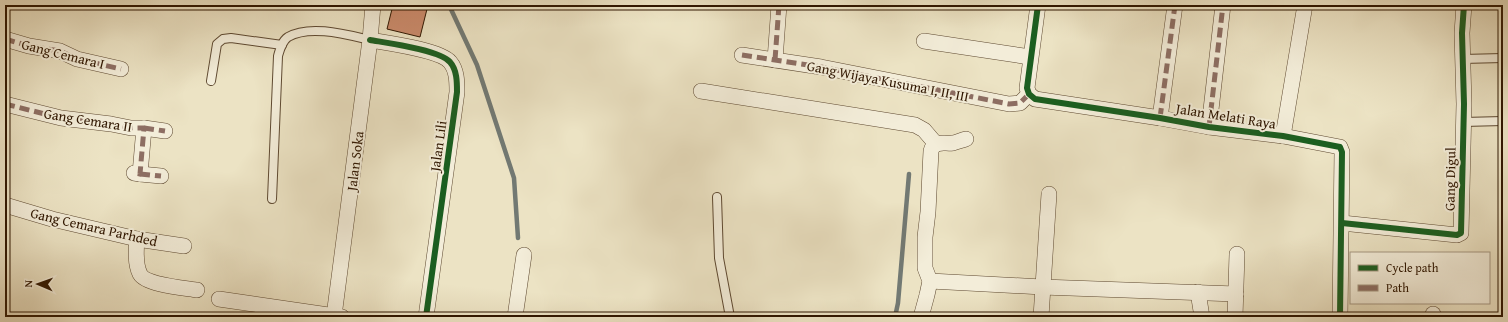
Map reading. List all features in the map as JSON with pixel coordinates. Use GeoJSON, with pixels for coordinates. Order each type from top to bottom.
{"type":"FeatureCollection","features":[{"type":"Feature","properties":{"kind":"street","name":"Jalan Soka"},"geometry":{"type":"LineString","coordinates":[[219,299],[338,316],[370,40],[372,5]]}},
{"type":"Feature","properties":{"kind":"street"},"geometry":{"type":"LineString","coordinates":[[775,60],[779,5]]}},
{"type":"Feature","properties":{"kind":"street"},"geometry":{"type":"LineString","coordinates":[[1029,94],[1027,88],[1030,57],[1038,5]]}},
{"type":"Feature","properties":{"kind":"street"},"geometry":{"type":"LineString","coordinates":[[1160,118],[1175,5]]}},
{"type":"Feature","properties":{"kind":"street"},"geometry":{"type":"LineString","coordinates":[[1209,126],[1223,5]]}},
{"type":"Feature","properties":{"kind":"street"},"geometry":{"type":"LineString","coordinates":[[1283,136],[1304,5]]}},
{"type":"Feature","properties":{"kind":"street","name":"Gang Digul"},"geometry":{"type":"LineString","coordinates":[[1342,223],[1430,233],[1458,235],[1461,233],[1463,122],[1462,33],[1464,5]]}},
{"type":"Feature","properties":{"kind":"street","name":"Gang Cemara I"},"geometry":{"type":"LineString","coordinates":[[5,39],[29,46],[60,51],[77,60],[121,69]]}},
{"type":"Feature","properties":{"kind":"street","name":"Jalan Lili"},"geometry":{"type":"LineString","coordinates":[[370,40],[417,48],[444,58],[450,61],[457,78],[457,92],[426,317]]}},
{"type":"Feature","properties":{"kind":"street"},"geometry":{"type":"LineString","coordinates":[[924,41],[1030,57]]}},
{"type":"Feature","properties":{"kind":"street","name":"Gang Wijaya Kusuma I, II, III"},"geometry":{"type":"LineString","coordinates":[[742,55],[821,67],[1009,104],[1020,103],[1029,94]]}},
{"type":"Feature","properties":{"kind":"street"},"geometry":{"type":"LineString","coordinates":[[701,91],[915,124],[924,130],[936,144]]}},
{"type":"Feature","properties":{"kind":"street","name":"Jalan Melati Raya"},"geometry":{"type":"LineString","coordinates":[[1029,94],[1035,99],[1283,136],[1340,147],[1342,152],[1340,317]]}},
{"type":"Feature","properties":{"kind":"street","name":"Gang Cemara II"},"geometry":{"type":"LineString","coordinates":[[5,104],[61,118],[131,128],[144,128],[137,174],[161,176]]}},
{"type":"Feature","properties":{"kind":"street"},"geometry":{"type":"LineString","coordinates":[[144,128],[165,131]]}},
{"type":"Feature","properties":{"kind":"street"},"geometry":{"type":"LineString","coordinates":[[921,317],[930,281],[925,268],[925,237],[932,147],[936,144],[954,143],[966,139]]}},
{"type":"Feature","properties":{"kind":"street"},"geometry":{"type":"LineString","coordinates":[[1042,317],[1042,287],[1049,194]]}},
{"type":"Feature","properties":{"kind":"street","name":"Gang Cemara Parhded"},"geometry":{"type":"LineString","coordinates":[[5,205],[52,219],[137,239],[184,246]]}},
{"type":"Feature","properties":{"kind":"street"},"geometry":{"type":"LineString","coordinates":[[137,239],[138,267],[140,274],[144,279],[197,290]]}},
{"type":"Feature","properties":{"kind":"street"},"geometry":{"type":"LineString","coordinates":[[1235,317],[1237,254]]}},
{"type":"Feature","properties":{"kind":"street"},"geometry":{"type":"LineString","coordinates":[[515,317],[524,255]]}},
{"type":"Feature","properties":{"kind":"street"},"geometry":{"type":"LineString","coordinates":[[930,281],[1042,287],[1236,294]]}},
{"type":"Feature","properties":{"kind":"street"},"geometry":{"type":"LineString","coordinates":[[1198,292],[1202,317]]}},
{"type":"Feature","properties":{"kind":"lane"},"geometry":{"type":"LineString","coordinates":[[272,199],[278,56],[282,45],[288,38],[300,33],[311,32],[337,32],[370,40]]}},
{"type":"Feature","properties":{"kind":"lane"},"geometry":{"type":"LineString","coordinates":[[211,81],[218,44],[223,39],[231,38],[282,45]]}},
{"type":"Feature","properties":{"kind":"lane"},"geometry":{"type":"LineString","coordinates":[[1462,58],[1503,58]]}},
{"type":"Feature","properties":{"kind":"lane"},"geometry":{"type":"LineString","coordinates":[[1463,122],[1503,121]]}},
{"type":"Feature","properties":{"kind":"lane"},"geometry":{"type":"LineString","coordinates":[[718,197],[719,258],[730,317]]}},
{"type":"Feature","properties":{"kind":"building"},"geometry":{"type":"Polygon","coordinates":[[[393,5],[428,5],[420,37],[387,29],[393,5]]]}},
{"type":"Feature","properties":{"kind":"waterway"},"geometry":{"type":"LineString","coordinates":[[449,5],[477,65],[514,178],[518,238]]}},
{"type":"Feature","properties":{"kind":"waterway"},"geometry":{"type":"LineString","coordinates":[[895,317],[898,303],[909,174]]}},
{"type":"Feature","properties":{"kind":"marked path"},"geometry":{"type":"LineString","coordinates":[[775,60],[779,5]]}},
{"type":"Feature","properties":{"kind":"marked path"},"geometry":{"type":"LineString","coordinates":[[1160,118],[1175,5]]}},
{"type":"Feature","properties":{"kind":"marked path"},"geometry":{"type":"LineString","coordinates":[[1209,127],[1223,5]]}},
{"type":"Feature","properties":{"kind":"marked path"},"geometry":{"type":"LineString","coordinates":[[5,39],[29,46],[60,51],[77,59],[121,69]]}},
{"type":"Feature","properties":{"kind":"marked path"},"geometry":{"type":"LineString","coordinates":[[742,55],[821,67],[1009,104],[1020,103],[1029,94]]}},
{"type":"Feature","properties":{"kind":"marked path"},"geometry":{"type":"LineString","coordinates":[[5,104],[61,118],[131,128],[144,128],[140,174],[134,173]]}},
{"type":"Feature","properties":{"kind":"marked path"},"geometry":{"type":"LineString","coordinates":[[144,128],[165,131]]}},
{"type":"Feature","properties":{"kind":"marked path"},"geometry":{"type":"LineString","coordinates":[[140,174],[161,176]]}},
{"type":"Feature","properties":{"kind":"cycle path"},"geometry":{"type":"LineString","coordinates":[[1038,5],[1027,88],[1029,94],[1035,99],[1209,127],[1283,136],[1340,147],[1342,152],[1340,317]]}},
{"type":"Feature","properties":{"kind":"cycle path"},"geometry":{"type":"LineString","coordinates":[[1342,223],[1457,235],[1461,233],[1464,104],[1462,33],[1464,5]]}},
{"type":"Feature","properties":{"kind":"cycle path"},"geometry":{"type":"LineString","coordinates":[[370,40],[436,54],[450,62],[456,76],[457,92],[426,317]]}}]}
